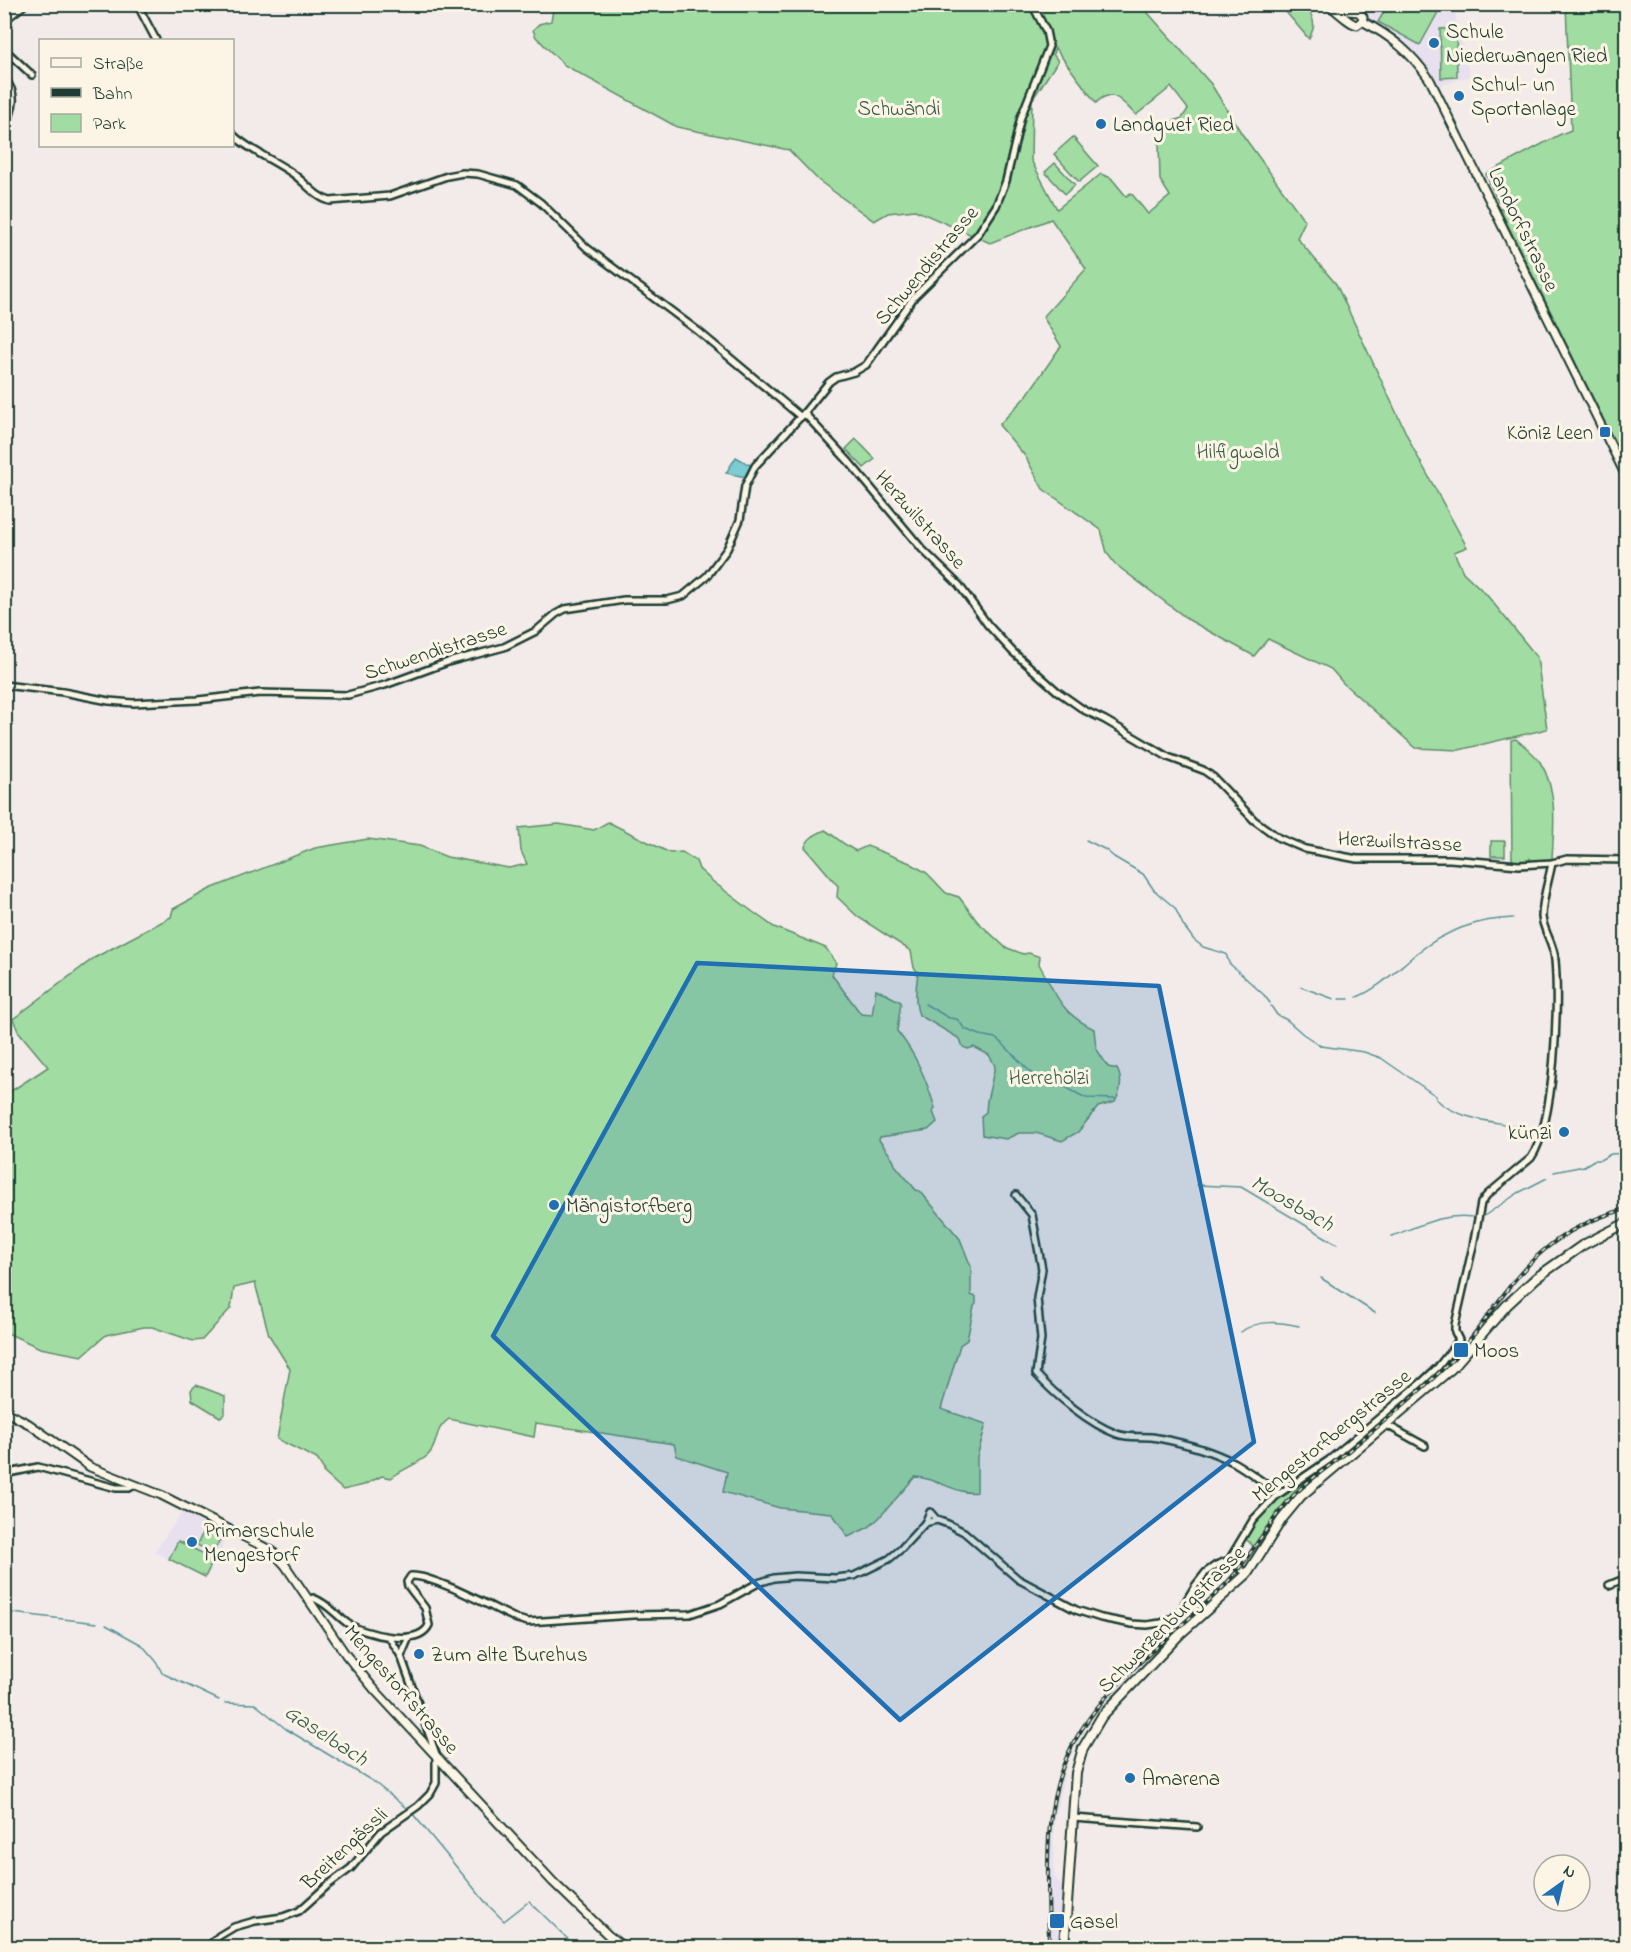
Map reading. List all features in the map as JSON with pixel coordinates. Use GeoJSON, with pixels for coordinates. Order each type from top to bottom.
{"type":"FeatureCollection","features":[{"type":"Feature","properties":{"kind":"main road"},"geometry":{"type":"LineString","coordinates":[[4,19],[23,4]]}},
{"type":"Feature","properties":{"kind":"main road","name":"Schwarzenburgstrasse"},"geometry":{"type":"LineString","coordinates":[[1064,1947],[1075,1784],[1080,1756],[1097,1722],[1180,1634],[1247,1574],[1295,1502],[1451,1369],[1500,1312],[1536,1278],[1583,1245],[1626,1223]]}},
{"type":"Feature","properties":{"kind":"street"},"geometry":{"type":"LineString","coordinates":[[137,4],[155,39]]}},
{"type":"Feature","properties":{"kind":"street","name":"Schwendistrasse"},"geometry":{"type":"LineString","coordinates":[[4,685],[109,701],[133,702],[198,700],[260,693],[348,694],[385,685],[448,662],[504,647],[536,631],[560,612],[572,608],[624,600],[667,600],[683,596],[703,580],[721,559],[737,529],[745,486],[750,474],[771,448],[829,382],[866,365],[914,297],[978,234],[987,222],[1006,181],[1021,117],[1049,46],[1046,31],[1032,4]]}},
{"type":"Feature","properties":{"kind":"street"},"geometry":{"type":"LineString","coordinates":[[1327,4],[1348,19],[1358,10]]}},
{"type":"Feature","properties":{"kind":"street"},"geometry":{"type":"LineString","coordinates":[[1338,10],[1358,10]]}},
{"type":"Feature","properties":{"kind":"street"},"geometry":{"type":"LineString","coordinates":[[1358,10],[1363,17],[1362,21]]}},
{"type":"Feature","properties":{"kind":"street","name":"Landorfstrasse"},"geometry":{"type":"LineString","coordinates":[[1348,19],[1354,26],[1362,21],[1386,34],[1408,52],[1424,70],[1437,92],[1626,476]]}},
{"type":"Feature","properties":{"kind":"street"},"geometry":{"type":"LineString","coordinates":[[4,49],[33,75]]}},
{"type":"Feature","properties":{"kind":"street"},"geometry":{"type":"LineString","coordinates":[[4,78],[10,85],[14,100],[4,134]]}},
{"type":"Feature","properties":{"kind":"street","name":"Herzwilstrasse"},"geometry":{"type":"LineString","coordinates":[[234,136],[330,201],[390,196],[447,176],[463,173],[478,174],[516,185],[541,203],[587,248],[698,331],[802,415],[871,488],[922,549],[959,585],[988,625],[1013,652],[1057,691],[1084,710],[1168,757],[1203,770],[1246,813],[1279,838],[1305,849],[1358,859],[1450,859],[1519,865],[1552,863],[1567,859],[1626,860]]}},
{"type":"Feature","properties":{"kind":"street","name":"Mengestorfbergstrasse"},"geometry":{"type":"LineString","coordinates":[[409,1637],[427,1630],[430,1622],[425,1608],[408,1586],[407,1582],[411,1576],[425,1578],[528,1622],[625,1615],[683,1615],[711,1608],[758,1583],[774,1578],[795,1575],[844,1578],[862,1573],[895,1554],[925,1523],[930,1512],[937,1520],[964,1532],[1018,1579],[1065,1605],[1093,1617],[1132,1624],[1154,1625],[1173,1618],[1200,1579],[1216,1564],[1229,1560],[1257,1515],[1279,1493],[1329,1460],[1422,1383],[1459,1340],[1455,1332],[1455,1324],[1481,1203],[1487,1195],[1531,1158],[1535,1152],[1545,1116],[1554,1062],[1556,978],[1554,950],[1543,924],[1542,911],[1552,863]]}},
{"type":"Feature","properties":{"kind":"street"},"geometry":{"type":"LineString","coordinates":[[1016,1195],[1032,1215],[1042,1269],[1037,1298],[1041,1339],[1036,1374],[1047,1386],[1086,1416],[1113,1432],[1126,1436],[1156,1437],[1217,1455],[1235,1463],[1279,1493]]}},
{"type":"Feature","properties":{"kind":"street","name":"Mengestorfstrasse"},"geometry":{"type":"LineString","coordinates":[[4,1410],[29,1424],[90,1467],[161,1495],[269,1549],[285,1565],[353,1664],[547,1875],[591,1919],[625,1947]]}},
{"type":"Feature","properties":{"kind":"street"},"geometry":{"type":"LineString","coordinates":[[1388,1425],[1425,1446]]}},
{"type":"Feature","properties":{"kind":"street"},"geometry":{"type":"LineString","coordinates":[[4,1474],[38,1467],[116,1488],[129,1488],[135,1485]]}},
{"type":"Feature","properties":{"kind":"street"},"geometry":{"type":"LineString","coordinates":[[1229,1560],[1247,1574]]}},
{"type":"Feature","properties":{"kind":"street"},"geometry":{"type":"LineString","coordinates":[[1609,1585],[1626,1578]]}},
{"type":"Feature","properties":{"kind":"street"},"geometry":{"type":"LineString","coordinates":[[308,1600],[313,1598],[324,1603],[350,1624],[389,1637],[409,1637],[401,1656]]}},
{"type":"Feature","properties":{"kind":"street"},"geometry":{"type":"LineString","coordinates":[[389,1637],[401,1656],[436,1754]]}},
{"type":"Feature","properties":{"kind":"street","name":"Breitengässli"},"geometry":{"type":"LineString","coordinates":[[207,1947],[219,1936],[247,1922],[294,1914],[305,1907],[328,1884],[351,1869],[381,1832],[418,1806],[430,1794],[436,1783],[436,1754]]}},
{"type":"Feature","properties":{"kind":"street"},"geometry":{"type":"LineString","coordinates":[[1073,1818],[1197,1827]]}},
{"type":"Feature","properties":{"kind":"highlighted area"},"geometry":{"type":"Polygon","coordinates":[[[697,963],[1159,986],[1254,1442],[900,1720],[493,1336],[697,963]]]}},
{"type":"Feature","properties":{"kind":"shaded area","name":"Schule Niederwangen Ried"},"geometry":{"type":"Polygon","coordinates":[[[1369,5],[1453,5],[1470,76],[1439,86],[1409,47],[1368,18],[1365,14],[1369,5]]]}},
{"type":"Feature","properties":{"kind":"shaded area"},"geometry":{"type":"Polygon","coordinates":[[[1626,1207],[1626,1211],[1572,1232],[1536,1258],[1458,1358],[1295,1497],[1243,1571],[1159,1647],[1092,1717],[1075,1745],[1062,1774],[1064,1776],[1054,1822],[1054,1876],[1065,1889],[1061,1947],[1046,1948],[1048,1832],[1052,1799],[1066,1755],[1090,1715],[1156,1645],[1227,1581],[1298,1488],[1352,1446],[1455,1354],[1512,1280],[1534,1256],[1576,1226],[1626,1207]]]}},
{"type":"Feature","properties":{"kind":"shaded area","name":"Primarschule Mengestorf"},"geometry":{"type":"Polygon","coordinates":[[[184,1510],[229,1533],[206,1579],[154,1552],[184,1510]]]}},
{"type":"Feature","properties":{"kind":"green space"},"geometry":{"type":"Polygon","coordinates":[[[554,4],[1141,5],[1211,84],[1242,134],[1305,221],[1297,238],[1336,284],[1413,448],[1467,547],[1454,552],[1463,572],[1486,594],[1537,657],[1547,729],[1459,750],[1416,748],[1343,683],[1331,669],[1268,639],[1254,656],[1189,620],[1115,564],[1107,553],[1101,530],[1043,489],[1025,456],[999,425],[1027,395],[1061,346],[1043,317],[1086,269],[1051,219],[990,243],[915,210],[888,213],[874,221],[818,180],[789,150],[677,127],[564,65],[536,37],[533,30],[539,24],[551,21],[554,4]],[[1055,48],[1053,54],[1058,61],[1032,100],[1031,160],[1057,209],[1101,174],[1111,178],[1126,196],[1131,193],[1148,214],[1170,196],[1160,180],[1159,143],[1168,135],[1170,122],[1182,118],[1188,109],[1171,87],[1136,115],[1122,101],[1113,96],[1102,98],[1096,103],[1055,48]]]}},
{"type":"Feature","properties":{"kind":"green space"},"geometry":{"type":"Polygon","coordinates":[[[1280,5],[1308,5],[1314,24],[1309,39],[1280,5]]]}},
{"type":"Feature","properties":{"kind":"green space"},"geometry":{"type":"Polygon","coordinates":[[[1388,5],[1442,5],[1420,45],[1378,22],[1388,5]]]}},
{"type":"Feature","properties":{"kind":"green space"},"geometry":{"type":"Polygon","coordinates":[[[1566,5],[1626,5],[1626,465],[1500,209],[1512,207],[1513,202],[1509,197],[1500,202],[1497,200],[1486,174],[1571,130],[1566,5]]]}},
{"type":"Feature","properties":{"kind":"green space"},"geometry":{"type":"Polygon","coordinates":[[[1456,28],[1457,77],[1441,78],[1440,29],[1456,28]]]}},
{"type":"Feature","properties":{"kind":"green space"},"geometry":{"type":"Polygon","coordinates":[[[1073,137],[1098,166],[1079,182],[1054,154],[1073,137]]]}},
{"type":"Feature","properties":{"kind":"green space"},"geometry":{"type":"Polygon","coordinates":[[[1055,163],[1075,185],[1065,194],[1045,172],[1055,163]]]}},
{"type":"Feature","properties":{"kind":"green space"},"geometry":{"type":"Polygon","coordinates":[[[856,439],[875,459],[864,468],[846,449],[856,439]]]}},
{"type":"Feature","properties":{"kind":"green space"},"geometry":{"type":"Polygon","coordinates":[[[1516,739],[1538,759],[1550,784],[1554,821],[1552,858],[1548,861],[1531,862],[1530,859],[1529,863],[1512,862],[1511,740],[1516,739]]]}},
{"type":"Feature","properties":{"kind":"green space"},"geometry":{"type":"Polygon","coordinates":[[[608,822],[670,853],[682,852],[696,861],[699,869],[711,880],[774,927],[826,948],[836,963],[832,975],[861,1014],[872,1015],[876,989],[901,1002],[897,1031],[910,1049],[924,1077],[935,1108],[933,1112],[937,1122],[928,1130],[880,1137],[879,1140],[895,1165],[960,1239],[971,1267],[971,1295],[976,1297],[976,1304],[967,1340],[960,1345],[941,1409],[986,1424],[977,1457],[977,1492],[970,1493],[915,1477],[878,1519],[869,1527],[848,1537],[832,1513],[780,1508],[723,1492],[727,1472],[677,1456],[674,1444],[536,1423],[534,1437],[449,1419],[440,1428],[432,1450],[420,1461],[391,1478],[382,1476],[364,1485],[343,1490],[323,1472],[317,1459],[277,1439],[290,1369],[269,1335],[255,1283],[234,1288],[231,1308],[202,1340],[193,1341],[152,1327],[144,1327],[106,1335],[82,1356],[40,1348],[5,1332],[5,1095],[48,1067],[18,1031],[13,1019],[94,958],[171,917],[173,909],[210,889],[315,848],[368,839],[420,846],[447,857],[509,868],[527,864],[521,851],[519,828],[559,824],[594,830],[608,822]]]}},
{"type":"Feature","properties":{"kind":"green space","name":"Herrehölzi"},"geometry":{"type":"Polygon","coordinates":[[[825,830],[856,851],[867,846],[910,863],[927,873],[946,893],[959,897],[977,921],[1005,947],[1040,957],[1039,964],[1060,1002],[1073,1016],[1094,1029],[1096,1048],[1108,1067],[1117,1069],[1120,1086],[1115,1102],[1098,1107],[1078,1132],[1062,1141],[1036,1133],[1019,1133],[1006,1139],[982,1135],[981,1116],[986,1112],[995,1066],[989,1055],[974,1047],[968,1049],[963,1047],[960,1039],[919,1015],[916,1000],[918,972],[914,968],[911,951],[858,917],[837,897],[838,886],[805,847],[811,838],[825,830]]]}},
{"type":"Feature","properties":{"kind":"green space"},"geometry":{"type":"Polygon","coordinates":[[[1491,841],[1505,841],[1505,856],[1491,856],[1491,841]]]}},
{"type":"Feature","properties":{"kind":"green space"},"geometry":{"type":"Polygon","coordinates":[[[196,1385],[225,1396],[225,1414],[220,1417],[192,1400],[191,1390],[196,1385]]]}},
{"type":"Feature","properties":{"kind":"green space"},"geometry":{"type":"Polygon","coordinates":[[[1319,1469],[1321,1470],[1284,1506],[1254,1547],[1245,1538],[1261,1516],[1287,1491],[1319,1469]]]}},
{"type":"Feature","properties":{"kind":"green space"},"geometry":{"type":"Polygon","coordinates":[[[207,1524],[224,1532],[213,1553],[197,1545],[207,1524]]]}},
{"type":"Feature","properties":{"kind":"green space"},"geometry":{"type":"Polygon","coordinates":[[[178,1541],[214,1559],[205,1577],[169,1559],[178,1541]]]}},
{"type":"Feature","properties":{"kind":"water"},"geometry":{"type":"Polygon","coordinates":[[[736,457],[752,466],[745,477],[726,473],[736,457]]]}},
{"type":"Feature","properties":{"kind":"waterway"},"geometry":{"type":"LineString","coordinates":[[1086,840],[1143,874],[1154,890],[1175,908],[1183,925],[1194,940],[1203,947],[1226,954],[1229,963],[1270,1003]]}},
{"type":"Feature","properties":{"kind":"waterway"},"geometry":{"type":"LineString","coordinates":[[1357,997],[1381,983],[1439,938],[1475,924],[1513,918]]}},
{"type":"Feature","properties":{"kind":"waterway"},"geometry":{"type":"LineString","coordinates":[[1301,987],[1334,999]]}},
{"type":"Feature","properties":{"kind":"waterway"},"geometry":{"type":"LineString","coordinates":[[1339,999],[1349,999]]}},
{"type":"Feature","properties":{"kind":"waterway","name":"Moosbach"},"geometry":{"type":"LineString","coordinates":[[925,1004],[949,1018],[957,1019],[965,1029],[995,1038],[1038,1080],[1065,1087],[1086,1098],[1115,1099]]}},
{"type":"Feature","properties":{"kind":"waterway"},"geometry":{"type":"LineString","coordinates":[[1271,1006],[1277,1015],[1321,1046],[1364,1052],[1381,1058],[1455,1112],[1525,1128]]}},
{"type":"Feature","properties":{"kind":"waterway","name":"Moosbach"},"geometry":{"type":"LineString","coordinates":[[1554,1172],[1584,1166],[1611,1154],[1626,1153]]}},
{"type":"Feature","properties":{"kind":"waterway","name":"Moosbach"},"geometry":{"type":"LineString","coordinates":[[1484,1216],[1518,1193],[1547,1178]]}},
{"type":"Feature","properties":{"kind":"waterway","name":"Moosbach"},"geometry":{"type":"LineString","coordinates":[[1197,1185],[1241,1187],[1337,1244]]}},
{"type":"Feature","properties":{"kind":"waterway","name":"Moosbach"},"geometry":{"type":"LineString","coordinates":[[1392,1236],[1442,1219],[1472,1217]]}},
{"type":"Feature","properties":{"kind":"waterway"},"geometry":{"type":"LineString","coordinates":[[1321,1278],[1375,1313]]}},
{"type":"Feature","properties":{"kind":"waterway"},"geometry":{"type":"LineString","coordinates":[[1241,1332],[1262,1323],[1299,1326]]}},
{"type":"Feature","properties":{"kind":"waterway","name":"Gaselbach"},"geometry":{"type":"LineString","coordinates":[[4,1612],[97,1623]]}},
{"type":"Feature","properties":{"kind":"waterway","name":"Gaselbach"},"geometry":{"type":"LineString","coordinates":[[106,1625],[142,1645],[156,1661],[162,1673],[219,1700]]}},
{"type":"Feature","properties":{"kind":"waterway","name":"Gaselbach"},"geometry":{"type":"LineString","coordinates":[[225,1703],[255,1704],[286,1729],[374,1782],[406,1808]]}},
{"type":"Feature","properties":{"kind":"waterway","name":"Gaselbach"},"geometry":{"type":"LineString","coordinates":[[412,1813],[487,1904],[504,1921],[527,1903]]}},
{"type":"Feature","properties":{"kind":"waterway","name":"Gaselbach"},"geometry":{"type":"LineString","coordinates":[[529,1901],[577,1948]]}},
{"type":"Feature","properties":{"kind":"railway"},"geometry":{"type":"LineString","coordinates":[[1049,1948],[1048,1846],[1054,1796],[1071,1748],[1101,1703],[1139,1663],[1220,1590],[1283,1507],[1299,1490],[1387,1419],[1451,1361],[1530,1263],[1552,1243],[1572,1231],[1593,1220],[1626,1209]]}},
{"type":"Feature","properties":{"kind":"place","name":"Schule Niederwangen Ried"},"geometry":{"type":"Point","coordinates":[1434,43]}},
{"type":"Feature","properties":{"kind":"place","name":"Schul- un Sportanlage"},"geometry":{"type":"Point","coordinates":[1459,96]}},
{"type":"Feature","properties":{"kind":"place","name":"Landguet Ried"},"geometry":{"type":"Point","coordinates":[1101,124]}},
{"type":"Feature","properties":{"kind":"place","name":"Köniz Leen"},"geometry":{"type":"Point","coordinates":[1605,432]}},
{"type":"Feature","properties":{"kind":"place","name":"künzi"},"geometry":{"type":"Point","coordinates":[1564,1132]}},
{"type":"Feature","properties":{"kind":"place","name":"Mängistorfberg"},"geometry":{"type":"Point","coordinates":[554,1205]}},
{"type":"Feature","properties":{"kind":"place","name":"Moos"},"geometry":{"type":"Point","coordinates":[1461,1350]}},
{"type":"Feature","properties":{"kind":"place","name":"Primarschule Mengestorf"},"geometry":{"type":"Point","coordinates":[192,1542]}},
{"type":"Feature","properties":{"kind":"place","name":"Zum alte Burehus"},"geometry":{"type":"Point","coordinates":[419,1654]}},
{"type":"Feature","properties":{"kind":"place","name":"Amarena"},"geometry":{"type":"Point","coordinates":[1130,1778]}},
{"type":"Feature","properties":{"kind":"place","name":"Gasel"},"geometry":{"type":"Point","coordinates":[1057,1921]}},
{"type":"Feature","properties":{"kind":"park label","name":"Schwändi"},"geometry":{"type":"Point","coordinates":[899,108]}},
{"type":"Feature","properties":{"kind":"park label","name":"Hilfigwald"},"geometry":{"type":"Point","coordinates":[1238,451]}}]}
